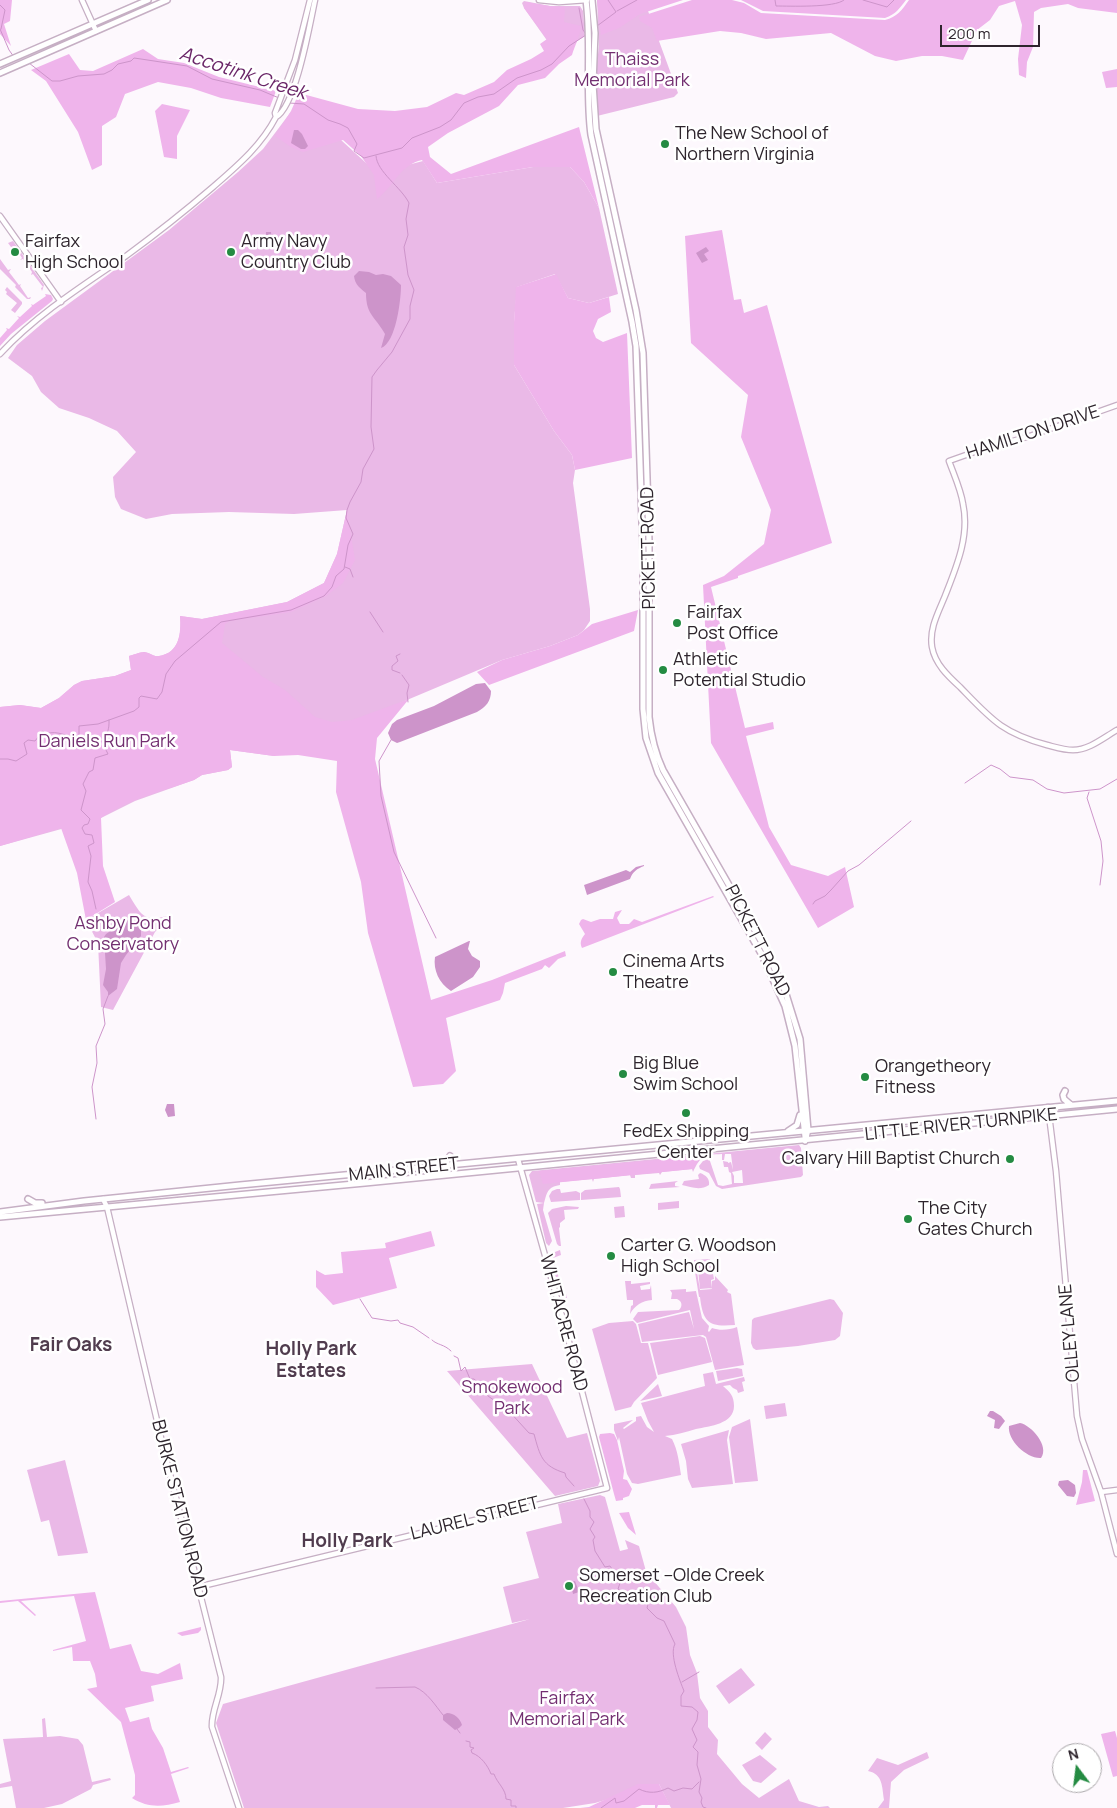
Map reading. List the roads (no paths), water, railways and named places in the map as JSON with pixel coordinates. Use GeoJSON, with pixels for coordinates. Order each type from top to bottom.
{"type":"FeatureCollection","features":[{"type":"Feature","properties":{"kind":"main road"},"geometry":{"type":"LineString","coordinates":[[2,72],[6,65],[30,52],[148,0]]}},
{"type":"Feature","properties":{"kind":"main road"},"geometry":{"type":"LineString","coordinates":[[6,65],[39,56],[167,0]]}},
{"type":"Feature","properties":{"kind":"main road","name":"PICKETT ROAD"},"geometry":{"type":"LineString","coordinates":[[586,0],[590,46],[587,96],[591,135],[632,322],[636,352],[643,551],[642,709],[646,738],[658,773],[762,955],[785,1006],[792,1032],[806,1130]]}},
{"type":"Feature","properties":{"kind":"main road","name":"PICKETT ROAD"},"geometry":{"type":"LineString","coordinates":[[592,0],[595,42],[593,84],[596,129],[636,310],[643,353],[649,514],[649,684],[651,731],[654,747],[663,770],[765,948],[786,993],[800,1039],[806,1141]]}},
{"type":"Feature","properties":{"kind":"main road"},"geometry":{"type":"LineString","coordinates":[[1065,1091],[1064,1099],[1071,1105]]}},
{"type":"Feature","properties":{"kind":"main road","name":"LITTLE RIVER TURNPIKE"},"geometry":{"type":"LineString","coordinates":[[806,1130],[1117,1101]]}},
{"type":"Feature","properties":{"kind":"main road"},"geometry":{"type":"LineString","coordinates":[[782,1133],[797,1125],[802,1108]]}},
{"type":"Feature","properties":{"kind":"main road","name":"LITTLE RIVER TURNPIKE"},"geometry":{"type":"LineString","coordinates":[[806,1141],[1117,1110]]}},
{"type":"Feature","properties":{"kind":"main road","name":"MAIN STREET"},"geometry":{"type":"LineString","coordinates":[[0,1212],[105,1199],[806,1130]]}},
{"type":"Feature","properties":{"kind":"main road","name":"MAIN STREET"},"geometry":{"type":"LineString","coordinates":[[0,1217],[806,1141]]}},
{"type":"Feature","properties":{"kind":"main road"},"geometry":{"type":"LineString","coordinates":[[444,1166],[450,1156]]}},
{"type":"Feature","properties":{"kind":"main road"},"geometry":{"type":"LineString","coordinates":[[28,1198],[38,1204],[54,1202],[59,1204]]}},
{"type":"Feature","properties":{"kind":"street"},"geometry":{"type":"LineString","coordinates":[[82,0],[96,31]]}},
{"type":"Feature","properties":{"kind":"street"},"geometry":{"type":"LineString","coordinates":[[276,117],[274,113],[295,60],[310,0]]}},
{"type":"Feature","properties":{"kind":"street"},"geometry":{"type":"LineString","coordinates":[[0,354],[15,338],[61,302],[181,215],[251,153],[265,136],[276,117],[284,109],[292,91],[315,0]]}},
{"type":"Feature","properties":{"kind":"street"},"geometry":{"type":"LineString","coordinates":[[539,0],[559,2],[586,0]]}},
{"type":"Feature","properties":{"kind":"street"},"geometry":{"type":"LineString","coordinates":[[0,216],[61,302]]}},
{"type":"Feature","properties":{"kind":"street","name":"HAMILTON DRIVE"},"geometry":{"type":"LineString","coordinates":[[1117,405],[1028,437],[949,461],[962,499],[964,517],[960,554],[932,628],[932,647],[938,663],[946,674],[995,722],[1005,729],[1027,739],[1063,749],[1076,750],[1090,746],[1117,730]]}},
{"type":"Feature","properties":{"kind":"street","name":"OLLEY LANE"},"geometry":{"type":"LineString","coordinates":[[1048,1107],[1077,1416],[1082,1440],[1101,1492],[1117,1554]]}},
{"type":"Feature","properties":{"kind":"street","name":"WHITACRE ROAD"},"geometry":{"type":"LineString","coordinates":[[518,1159],[567,1334],[607,1488]]}},
{"type":"Feature","properties":{"kind":"street","name":"BURKE STATION ROAD"},"geometry":{"type":"LineString","coordinates":[[105,1199],[162,1442],[221,1679],[220,1692],[212,1717],[212,1727],[239,1808]]}},
{"type":"Feature","properties":{"kind":"street","name":"LAUREL STREET"},"geometry":{"type":"LineString","coordinates":[[198,1587],[607,1488]]}},
{"type":"Feature","properties":{"kind":"street"},"geometry":{"type":"LineString","coordinates":[[1101,1492],[1117,1490]]}},
{"type":"Feature","properties":{"kind":"waterway","name":"Accotink Creek"},"geometry":{"type":"LineString","coordinates":[[597,26],[616,12],[608,0]]}},
{"type":"Feature","properties":{"kind":"waterway","name":"Accotink Creek"},"geometry":{"type":"LineString","coordinates":[[617,11],[637,0]]}},
{"type":"Feature","properties":{"kind":"waterway","name":"Accotink Creek"},"geometry":{"type":"LineString","coordinates":[[775,0],[776,6],[822,5],[839,3],[844,0]]}},
{"type":"Feature","properties":{"kind":"waterway","name":"Accotink Creek"},"geometry":{"type":"LineString","coordinates":[[863,0],[887,7],[894,0]]}},
{"type":"Feature","properties":{"kind":"waterway"},"geometry":{"type":"LineString","coordinates":[[0,5],[5,10],[1,29]]}},
{"type":"Feature","properties":{"kind":"waterway"},"geometry":{"type":"LineString","coordinates":[[579,8],[583,30],[586,34]]}},
{"type":"Feature","properties":{"kind":"waterway","name":"Accotink Creek"},"geometry":{"type":"LineString","coordinates":[[0,29],[14,57]]}},
{"type":"Feature","properties":{"kind":"waterway","name":"Accotink Creek"},"geometry":{"type":"LineString","coordinates":[[289,103],[304,104],[328,120],[348,128],[357,144],[354,151],[364,158],[402,148],[412,138],[440,127],[451,120],[464,103],[478,97],[494,94],[517,78],[552,64],[569,46],[586,35]]}},
{"type":"Feature","properties":{"kind":"waterway","name":"Accotink Creek"},"geometry":{"type":"LineString","coordinates":[[29,63],[52,81],[60,81],[78,76],[104,74],[118,64],[131,61],[134,58],[187,66],[212,79],[260,90],[279,98]]}},
{"type":"Feature","properties":{"kind":"waterway"},"geometry":{"type":"LineString","coordinates":[[0,759],[16,761],[27,754],[24,743],[28,740],[35,741],[43,731],[46,734],[55,733],[79,736],[79,726],[98,724],[134,711],[139,707],[139,698],[141,696],[157,699],[162,692],[166,674],[175,661],[221,622],[291,610],[324,596],[332,587],[336,576],[344,569],[348,545],[353,534],[346,518],[347,510],[361,482],[363,469],[374,449],[371,427],[372,377],[392,352],[410,319],[410,306],[414,290],[408,275],[404,247],[408,235],[406,219],[409,203],[380,168],[376,156]]}},
{"type":"Feature","properties":{"kind":"waterway"},"geometry":{"type":"LineString","coordinates":[[345,567],[350,569],[353,577]]}},
{"type":"Feature","properties":{"kind":"waterway"},"geometry":{"type":"LineString","coordinates":[[370,612],[383,632]]}},
{"type":"Feature","properties":{"kind":"waterway"},"geometry":{"type":"LineString","coordinates":[[400,654],[396,656],[398,661],[392,666],[392,670],[400,673]]}},
{"type":"Feature","properties":{"kind":"waterway"},"geometry":{"type":"LineString","coordinates":[[402,675],[409,685],[407,693],[408,702]]}},
{"type":"Feature","properties":{"kind":"waterway"},"geometry":{"type":"LineString","coordinates":[[96,909],[88,882],[91,856],[88,846],[94,843],[92,835],[85,834],[82,828],[88,824],[90,819],[81,810],[86,791],[83,784],[89,772],[93,770],[95,758],[108,754],[104,740],[108,731],[109,720]]}},
{"type":"Feature","properties":{"kind":"waterway"},"geometry":{"type":"LineString","coordinates":[[391,740],[379,761],[381,796],[394,852],[436,938]]}},
{"type":"Feature","properties":{"kind":"waterway"},"geometry":{"type":"LineString","coordinates":[[965,783],[991,765],[1010,777],[1033,780],[1047,789],[1064,793],[1100,789],[1117,779]]}},
{"type":"Feature","properties":{"kind":"waterway"},"geometry":{"type":"LineString","coordinates":[[1089,792],[1087,798],[1101,841],[1103,861],[1100,885]]}},
{"type":"Feature","properties":{"kind":"waterway"},"geometry":{"type":"LineString","coordinates":[[813,904],[825,896],[848,871],[859,865],[911,821]]}},
{"type":"Feature","properties":{"kind":"waterway"},"geometry":{"type":"LineString","coordinates":[[102,917],[111,932]]}},
{"type":"Feature","properties":{"kind":"waterway"},"geometry":{"type":"LineString","coordinates":[[96,1119],[92,1087],[97,1063],[96,1046],[105,1024],[103,1009],[108,996]]}},
{"type":"Feature","properties":{"kind":"waterway"},"geometry":{"type":"LineString","coordinates":[[360,1299],[372,1318],[391,1321],[398,1320],[400,1323],[413,1327],[429,1338]]}},
{"type":"Feature","properties":{"kind":"waterway"},"geometry":{"type":"LineString","coordinates":[[432,1340],[451,1351]]}},
{"type":"Feature","properties":{"kind":"waterway"},"geometry":{"type":"LineString","coordinates":[[454,1356],[458,1358],[461,1371],[465,1367],[470,1379],[474,1379],[482,1386],[488,1396],[508,1410],[529,1433],[534,1434],[543,1459],[551,1467],[565,1473],[574,1486]]}},
{"type":"Feature","properties":{"kind":"waterway"},"geometry":{"type":"LineString","coordinates":[[584,1499],[590,1511],[590,1517],[594,1522],[590,1529],[595,1537],[593,1540],[595,1551],[605,1567],[610,1566],[612,1569],[609,1577],[617,1578],[620,1583],[618,1589],[623,1593],[624,1598],[634,1600],[636,1595],[642,1591],[646,1594],[648,1598],[647,1608],[657,1618],[664,1621],[675,1644],[674,1661],[684,1691],[681,1696],[681,1706],[692,1707],[698,1712],[697,1720],[692,1729],[697,1740],[693,1747],[698,1752],[697,1765],[701,1779],[699,1792],[703,1807],[706,1808]]}},
{"type":"Feature","properties":{"kind":"waterway"},"geometry":{"type":"LineString","coordinates":[[682,1682],[699,1672]]}},
{"type":"Feature","properties":{"kind":"waterway"},"geometry":{"type":"LineString","coordinates":[[376,1688],[415,1687],[427,1695],[443,1715]]}},
{"type":"Feature","properties":{"kind":"waterway"},"geometry":{"type":"LineString","coordinates":[[457,1729],[460,1733]]}},
{"type":"Feature","properties":{"kind":"waterway"},"geometry":{"type":"LineString","coordinates":[[466,1741],[470,1742],[470,1747],[474,1748],[471,1750],[472,1753],[481,1759],[491,1774],[494,1774],[505,1792],[506,1799],[511,1800],[511,1806],[516,1806],[516,1808]]}},
{"type":"Feature","properties":{"kind":"waterway"},"geometry":{"type":"LineString","coordinates":[[601,1808],[615,1798],[616,1803],[624,1801],[639,1789],[646,1792],[661,1791],[668,1788],[674,1791],[683,1788],[692,1789],[699,1782]]}},
{"type":"Feature","properties":{"kind":"place","name":"The New School of Northern Virginia"},"geometry":{"type":"Point","coordinates":[665,144]}},
{"type":"Feature","properties":{"kind":"place","name":"Fairfax High School"},"geometry":{"type":"Point","coordinates":[15,252]}},
{"type":"Feature","properties":{"kind":"place","name":"Army Navy Country Club"},"geometry":{"type":"Point","coordinates":[231,252]}},
{"type":"Feature","properties":{"kind":"place","name":"Fairfax Post Office"},"geometry":{"type":"Point","coordinates":[677,623]}},
{"type":"Feature","properties":{"kind":"place","name":"Athletic Potential Studio"},"geometry":{"type":"Point","coordinates":[663,670]}},
{"type":"Feature","properties":{"kind":"place","name":"Cinema Arts Theatre"},"geometry":{"type":"Point","coordinates":[613,972]}},
{"type":"Feature","properties":{"kind":"place","name":"Big Blue Swim School"},"geometry":{"type":"Point","coordinates":[623,1074]}},
{"type":"Feature","properties":{"kind":"place","name":"Orangetheory Fitness"},"geometry":{"type":"Point","coordinates":[865,1077]}},
{"type":"Feature","properties":{"kind":"place","name":"FedEx Shipping Center"},"geometry":{"type":"Point","coordinates":[686,1113]}},
{"type":"Feature","properties":{"kind":"place","name":"Calvary Hill Baptist Church"},"geometry":{"type":"Point","coordinates":[1010,1159]}},
{"type":"Feature","properties":{"kind":"place","name":"The City Gates Church"},"geometry":{"type":"Point","coordinates":[908,1219]}},
{"type":"Feature","properties":{"kind":"place","name":"Carter G. Woodson High School"},"geometry":{"type":"Point","coordinates":[611,1256]}},
{"type":"Feature","properties":{"kind":"place","name":"Somerset –Olde Creek Recreation Club"},"geometry":{"type":"Point","coordinates":[569,1586]}},
{"type":"Feature","properties":{"kind":"district","name":"Fair Oaks"},"geometry":{"type":"Point","coordinates":[71,1346]}},
{"type":"Feature","properties":{"kind":"district","name":"Holly Park Estates"},"geometry":{"type":"Point","coordinates":[311,1361]}},
{"type":"Feature","properties":{"kind":"district","name":"Holly Park"},"geometry":{"type":"Point","coordinates":[347,1542]}},
{"type":"Feature","properties":{"kind":"park label","name":"Thaiss Memorial Park"},"geometry":{"type":"Point","coordinates":[632,70]}},
{"type":"Feature","properties":{"kind":"park label","name":"Daniels Run Park"},"geometry":{"type":"Point","coordinates":[107,742]}},
{"type":"Feature","properties":{"kind":"park label","name":"Ashby Pond Conservatory"},"geometry":{"type":"Point","coordinates":[123,934]}},
{"type":"Feature","properties":{"kind":"park label","name":"Smokewood Park"},"geometry":{"type":"Point","coordinates":[512,1398]}},
{"type":"Feature","properties":{"kind":"park label","name":"Fairfax Memorial Park"},"geometry":{"type":"Point","coordinates":[567,1709]}}]}
